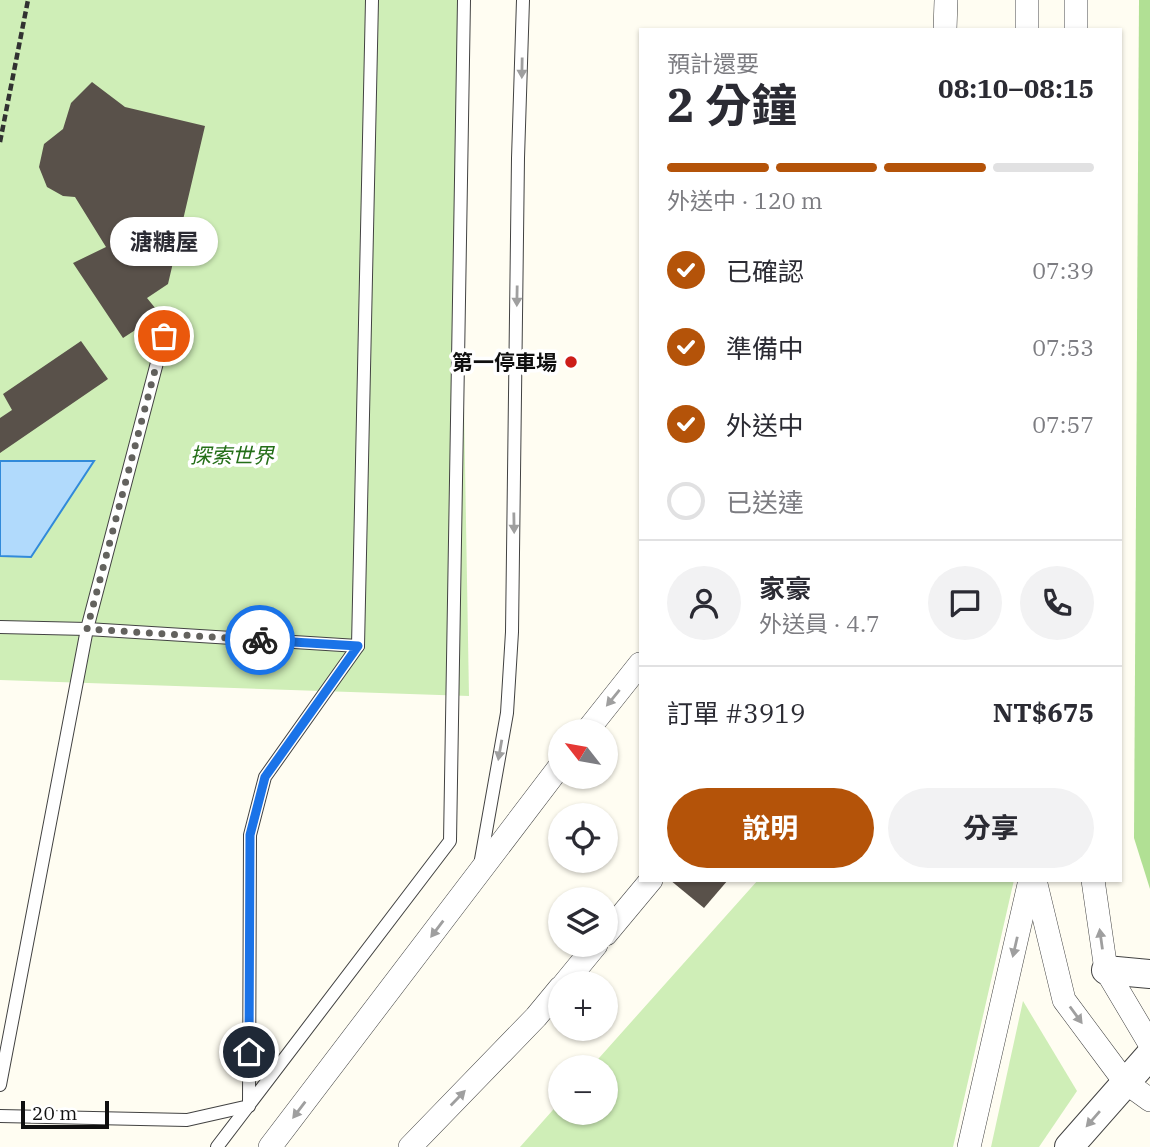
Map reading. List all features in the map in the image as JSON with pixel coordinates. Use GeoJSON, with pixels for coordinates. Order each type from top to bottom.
{"type":"FeatureCollection","features":[{"type":"Feature","properties":{"kind":"street"},"geometry":{"type":"LineString","coordinates":[[945,28],[946,0]]}},
{"type":"Feature","properties":{"kind":"street"},"geometry":{"type":"LineString","coordinates":[[1027,0],[1027,28]]}},
{"type":"Feature","properties":{"kind":"street"},"geometry":{"type":"LineString","coordinates":[[1076,0],[1076,28]]}},
{"type":"Feature","properties":{"kind":"street"},"geometry":{"type":"LineString","coordinates":[[596,719],[639,665]]}},
{"type":"Feature","properties":{"kind":"street"},"geometry":{"type":"LineString","coordinates":[[270,1147],[548,782]]}},
{"type":"Feature","properties":{"kind":"street"},"geometry":{"type":"LineString","coordinates":[[618,920],[649,882]]}},
{"type":"Feature","properties":{"kind":"street"},"geometry":{"type":"LineString","coordinates":[[969,1147],[1033,882]]}},
{"type":"Feature","properties":{"kind":"street"},"geometry":{"type":"LineString","coordinates":[[1034,882],[1064,1000],[1125,1082],[1150,1100]]}},
{"type":"Feature","properties":{"kind":"street"},"geometry":{"type":"LineString","coordinates":[[1093,882],[1106,970],[1150,1044]]}},
{"type":"Feature","properties":{"kind":"street"},"geometry":{"type":"LineString","coordinates":[[575,971],[586,957]]}},
{"type":"Feature","properties":{"kind":"street"},"geometry":{"type":"LineString","coordinates":[[1106,970],[1150,974]]}},
{"type":"Feature","properties":{"kind":"street"},"geometry":{"type":"LineString","coordinates":[[410,1147],[548,1002]]}},
{"type":"Feature","properties":{"kind":"street"},"geometry":{"type":"LineString","coordinates":[[1069,1147],[1150,1055]]}},
{"type":"Feature","properties":{"kind":"lane"},"geometry":{"type":"LineString","coordinates":[[248,1106],[250,835],[265,777],[358,646],[372,0]]}},
{"type":"Feature","properties":{"kind":"lane"},"geometry":{"type":"LineString","coordinates":[[218,1147],[450,841],[464,0]]}},
{"type":"Feature","properties":{"kind":"lane"},"geometry":{"type":"LineString","coordinates":[[478,875],[507,713],[512,632],[517,158],[523,0]]}},
{"type":"Feature","properties":{"kind":"lane"},"geometry":{"type":"LineString","coordinates":[[0,1085],[87,629],[164,336]]}},
{"type":"Feature","properties":{"kind":"lane"},"geometry":{"type":"LineString","coordinates":[[0,627],[87,629],[358,646]]}},
{"type":"Feature","properties":{"kind":"lane"},"geometry":{"type":"LineString","coordinates":[[0,1116],[187,1120],[248,1106]]}},
{"type":"Feature","properties":{"kind":"path"},"geometry":{"type":"LineString","coordinates":[[0,142],[28,0]]}},
{"type":"Feature","properties":{"kind":"green space","name":"探索世界"},"geometry":{"type":"Polygon","coordinates":[[[0,0],[457,0],[469,696],[0,680],[0,0]]]}},
{"type":"Feature","properties":{"kind":"green space"},"geometry":{"type":"Polygon","coordinates":[[[1139,0],[1150,0],[1150,889],[1134,838],[1139,0]]]}},
{"type":"Feature","properties":{"kind":"green space"},"geometry":{"type":"Polygon","coordinates":[[[756,882],[1014,882],[953,1147],[520,1147],[548,1116],[548,1125],[618,1125],[618,1055],[602,1055],[614,1041],[618,1041],[618,1037],[756,882]]]}},
{"type":"Feature","properties":{"kind":"green space"},"geometry":{"type":"Polygon","coordinates":[[[1023,1001],[1077,1091],[1039,1147],[991,1147],[1023,1001]]]}},
{"type":"Feature","properties":{"kind":"water"},"geometry":{"type":"Polygon","coordinates":[[[0,461],[94,461],[31,557],[0,556],[0,461]]]}},
{"type":"Feature","properties":{"kind":"building"},"geometry":{"type":"Polygon","coordinates":[[[92,82],[125,107],[205,126],[168,284],[147,298],[160,314],[123,338],[73,263],[106,247],[75,197],[63,196],[47,187],[39,167],[44,144],[63,129],[71,103],[92,82]]]}},
{"type":"Feature","properties":{"kind":"building"},"geometry":{"type":"Polygon","coordinates":[[[81,341],[108,379],[0,453],[0,418],[12,410],[3,394],[81,341]]]}},
{"type":"Feature","properties":{"kind":"building"},"geometry":{"type":"Polygon","coordinates":[[[672,882],[726,882],[704,908],[672,882]]]}},
{"type":"Feature","properties":{"kind":"way so far"},"geometry":{"type":"LineString","coordinates":[[164,336],[87,629],[260,640]]}},
{"type":"Feature","properties":{"kind":"place","name":"溏糖屋"},"geometry":{"type":"Point","coordinates":[164,336]}},
{"type":"Feature","properties":{"kind":"place","name":"第一停車場"},"geometry":{"type":"Point","coordinates":[571,362]}},
{"type":"Feature","properties":{"kind":"route"},"geometry":{"type":"LineString","coordinates":[[249,1052],[250,835],[265,777],[358,646],[260,640]]}}]}
